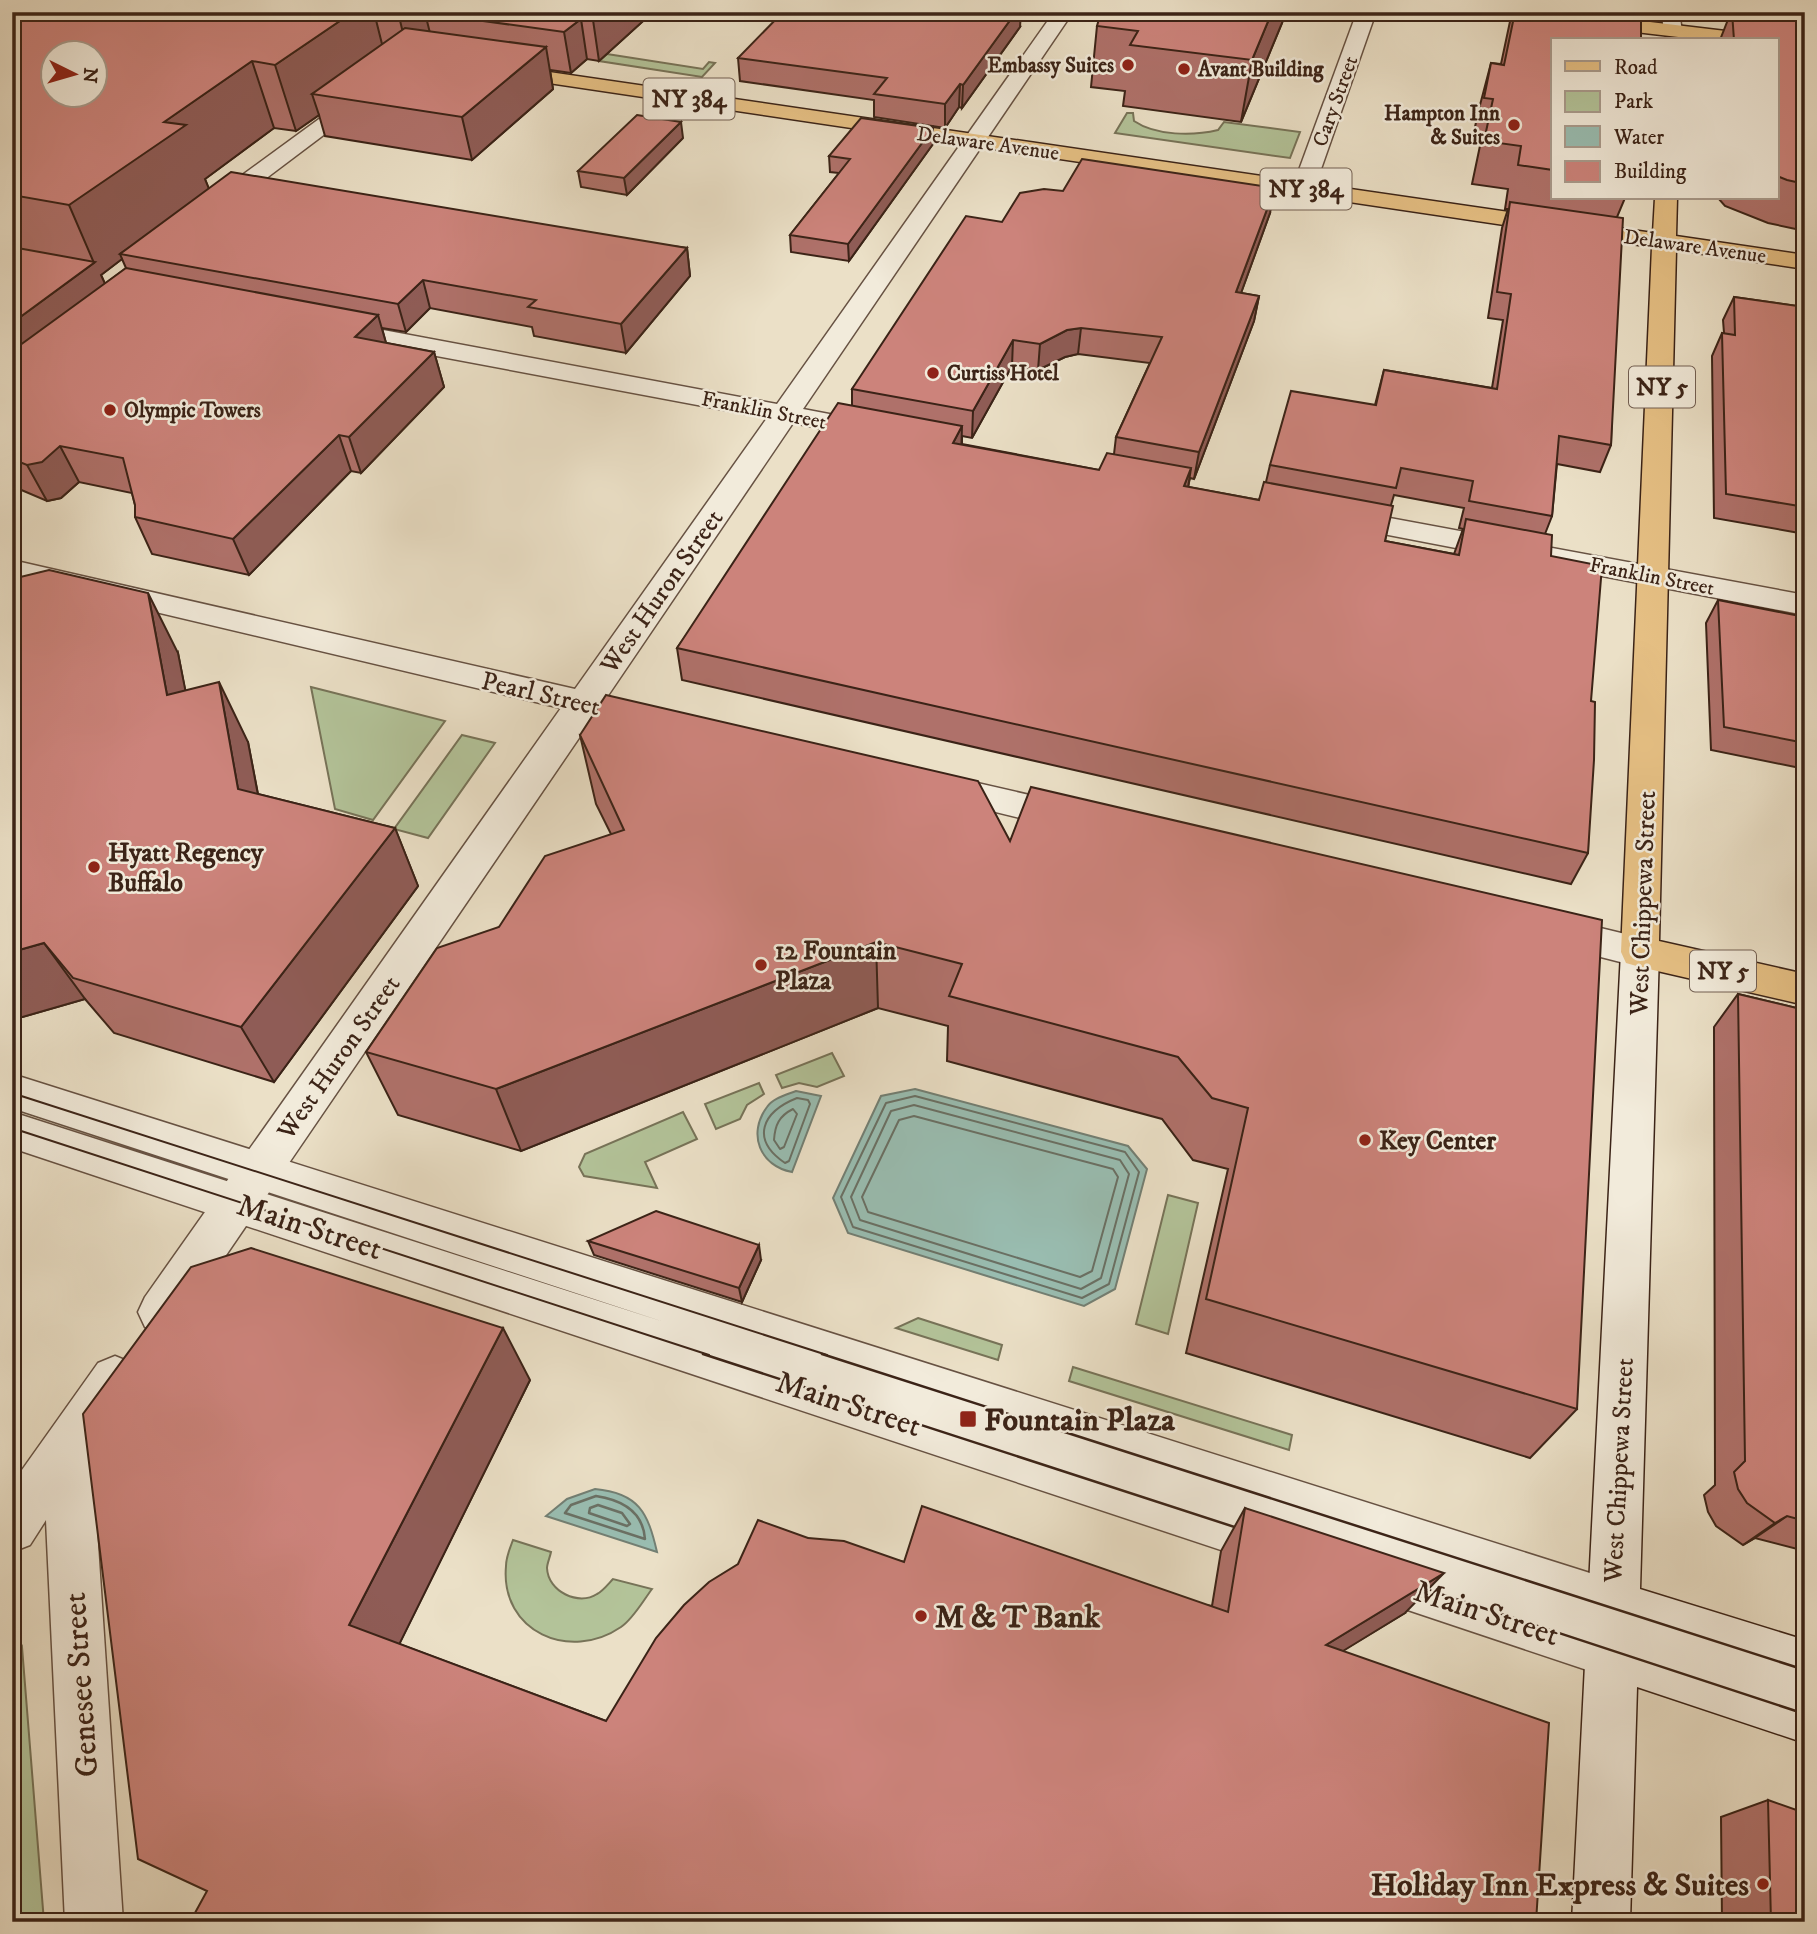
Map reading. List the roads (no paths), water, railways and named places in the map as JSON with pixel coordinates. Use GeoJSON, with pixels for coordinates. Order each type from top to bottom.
{"type":"FeatureCollection","features":[{"type":"Feature","properties":{"kind":"main road"},"geometry":{"type":"LineString","coordinates":[[1516,12],[1671,28],[1738,38]]}},
{"type":"Feature","properties":{"kind":"main road","name":"Delaware Avenue"},"geometry":{"type":"LineString","coordinates":[[476,68],[1805,262]]}},
{"type":"Feature","properties":{"kind":"main road","name":"West Chippewa Street"},"geometry":{"type":"LineString","coordinates":[[1640,952],[1666,200]]}},
{"type":"Feature","properties":{"kind":"main road","name":"NY 5"},"geometry":{"type":"LineString","coordinates":[[1640,952],[1805,990]]}},
{"type":"Feature","properties":{"kind":"street","name":"West Huron Street"},"geometry":{"type":"LineString","coordinates":[[12,1527],[1064,12]]}},
{"type":"Feature","properties":{"kind":"street","name":"Cary Street"},"geometry":{"type":"LineString","coordinates":[[1304,189],[1367,12]]}},
{"type":"Feature","properties":{"kind":"street"},"geometry":{"type":"LineString","coordinates":[[199,217],[382,82]]}},
{"type":"Feature","properties":{"kind":"street","name":"Franklin Street"},"geometry":{"type":"LineString","coordinates":[[314,326],[902,436]]}},
{"type":"Feature","properties":{"kind":"street","name":"Franklin Street"},"geometry":{"type":"LineString","coordinates":[[1308,512],[1805,605]]}},
{"type":"Feature","properties":{"kind":"street","name":"Pearl Street"},"geometry":{"type":"LineString","coordinates":[[12,569],[634,715]]}},
{"type":"Feature","properties":{"kind":"street"},"geometry":{"type":"LineString","coordinates":[[904,778],[1106,826]]}},
{"type":"Feature","properties":{"kind":"street"},"geometry":{"type":"LineString","coordinates":[[1524,924],[1640,952]]}},
{"type":"Feature","properties":{"kind":"street","name":"West Chippewa Street"},"geometry":{"type":"LineString","coordinates":[[1601,1922],[1640,952]]}},
{"type":"Feature","properties":{"kind":"street","name":"Main Street"},"geometry":{"type":"LineString","coordinates":[[12,1091],[251,1181],[1335,1562],[1805,1667]]}},
{"type":"Feature","properties":{"kind":"street","name":"Main Street"},"geometry":{"type":"LineString","coordinates":[[12,1130],[251,1181],[1612,1622],[1805,1716]]}},
{"type":"Feature","properties":{"kind":"street","name":"Genesee Street"},"geometry":{"type":"LineString","coordinates":[[67,1449],[94,1922]]}},
{"type":"Feature","properties":{"kind":"water"},"geometry":{"type":"Polygon","coordinates":[[[915,1089],[1128,1146],[1147,1169],[1115,1289],[1084,1306],[848,1233],[833,1198],[881,1096],[915,1089]]]}},
{"type":"Feature","properties":{"kind":"water"},"geometry":{"type":"Polygon","coordinates":[[[796,1091],[821,1096],[792,1172],[781,1169],[765,1156],[760,1147],[758,1128],[761,1117],[770,1104],[796,1091]]]}},
{"type":"Feature","properties":{"kind":"water"},"geometry":{"type":"Polygon","coordinates":[[[595,1489],[622,1495],[639,1507],[650,1526],[657,1552],[546,1516],[567,1499],[595,1489]]]}},
{"type":"Feature","properties":{"kind":"tram line"},"geometry":{"type":"LineString","coordinates":[[12,1093],[827,1355]]}},
{"type":"Feature","properties":{"kind":"tram line"},"geometry":{"type":"LineString","coordinates":[[12,1128],[709,1355]]}},
{"type":"Feature","properties":{"kind":"tram line"},"geometry":{"type":"LineString","coordinates":[[703,1354],[1253,1533]]}},
{"type":"Feature","properties":{"kind":"tram line"},"geometry":{"type":"LineString","coordinates":[[822,1354],[1805,1670]]}},
{"type":"Feature","properties":{"kind":"tram line"},"geometry":{"type":"LineString","coordinates":[[1410,1584],[1805,1714]]}},
{"type":"Feature","properties":{"kind":"place","name":"Embassy Suites"},"geometry":{"type":"Point","coordinates":[1128,65]}},
{"type":"Feature","properties":{"kind":"place","name":"Avant Building"},"geometry":{"type":"Point","coordinates":[1184,69]}},
{"type":"Feature","properties":{"kind":"place","name":"Hampton Inn & Suites"},"geometry":{"type":"Point","coordinates":[1514,125]}},
{"type":"Feature","properties":{"kind":"place","name":"Curtiss Hotel"},"geometry":{"type":"Point","coordinates":[933,373]}},
{"type":"Feature","properties":{"kind":"place","name":"Olympic Towers"},"geometry":{"type":"Point","coordinates":[110,410]}},
{"type":"Feature","properties":{"kind":"place","name":"Hyatt Regency Buffalo"},"geometry":{"type":"Point","coordinates":[94,867]}},
{"type":"Feature","properties":{"kind":"place","name":"12 Fountain Plaza"},"geometry":{"type":"Point","coordinates":[761,965]}},
{"type":"Feature","properties":{"kind":"place","name":"Key Center"},"geometry":{"type":"Point","coordinates":[1365,1140]}},
{"type":"Feature","properties":{"kind":"place","name":"Fountain Plaza"},"geometry":{"type":"Point","coordinates":[968,1419]}},
{"type":"Feature","properties":{"kind":"place","name":"M & T Bank"},"geometry":{"type":"Point","coordinates":[921,1616]}},
{"type":"Feature","properties":{"kind":"place","name":"Holiday Inn Express & Suites"},"geometry":{"type":"Point","coordinates":[1763,1884]}}]}
